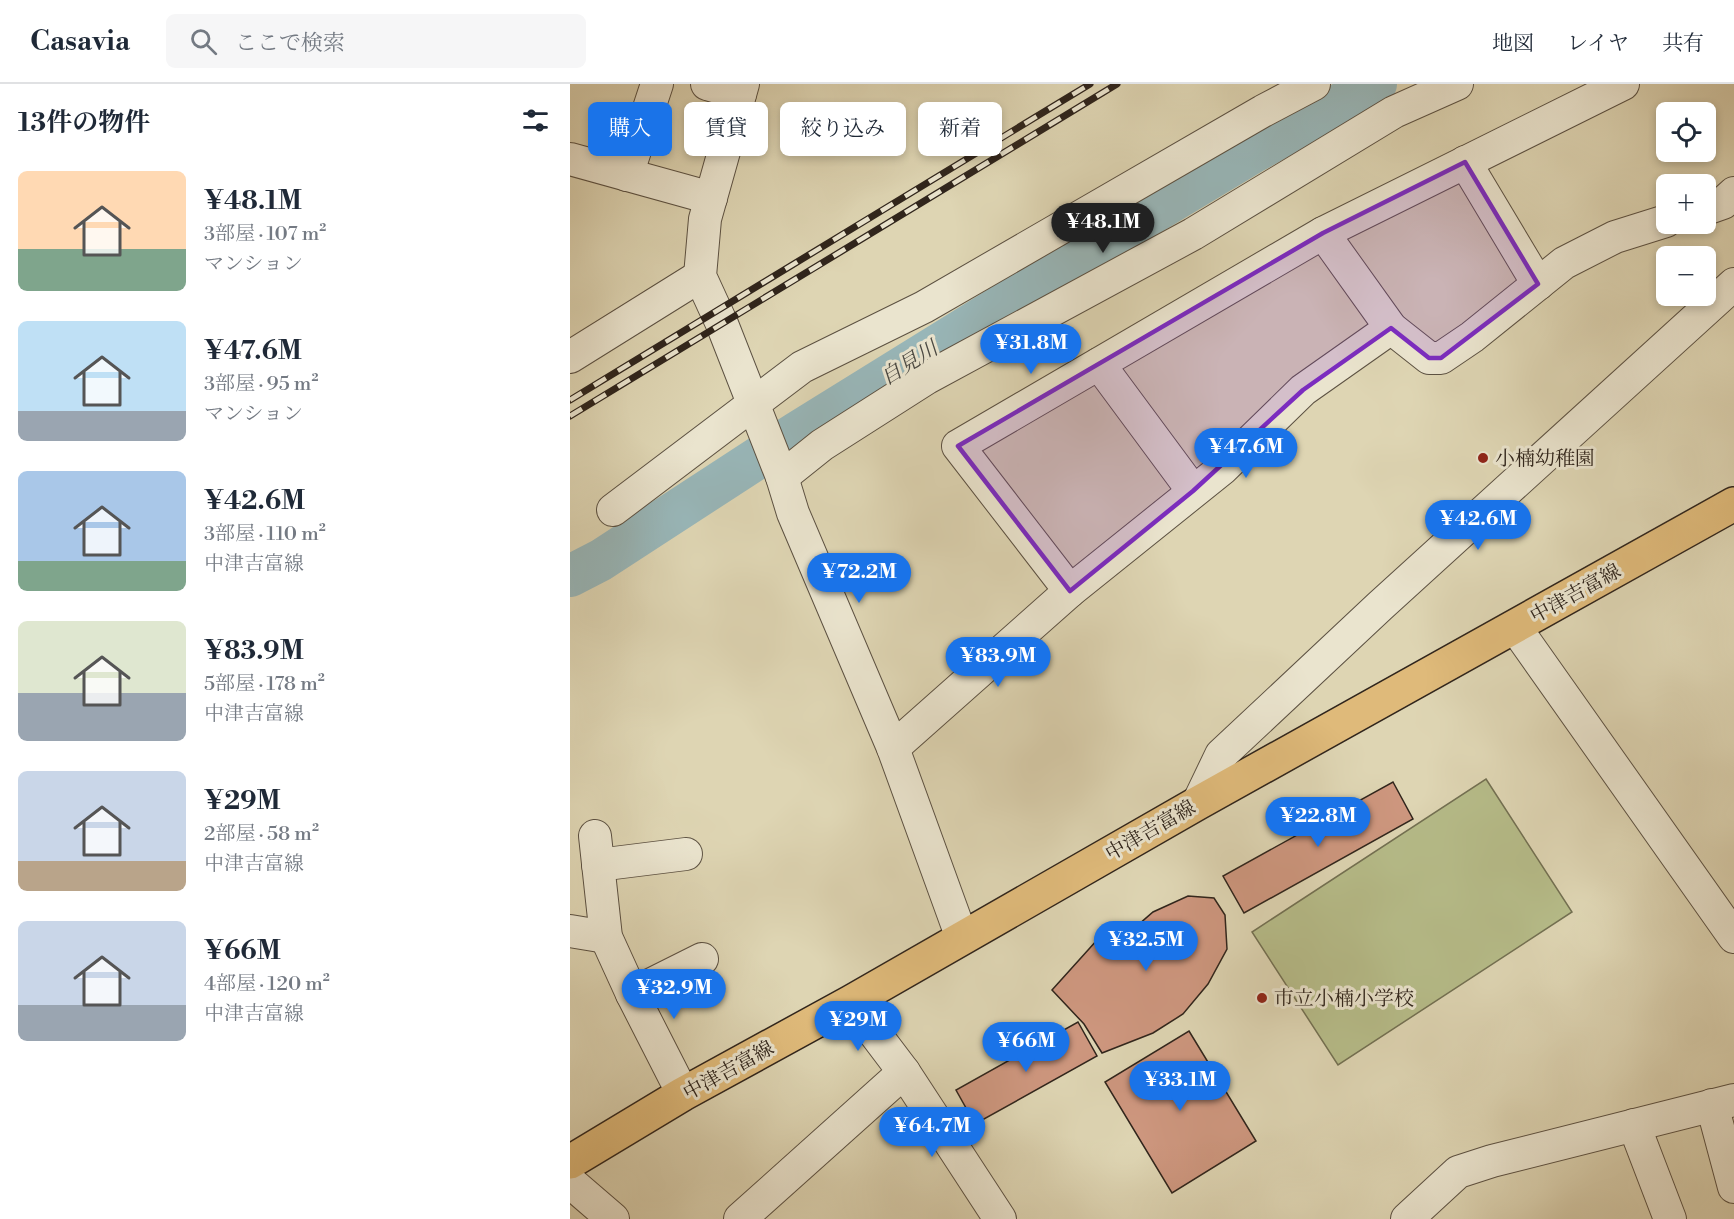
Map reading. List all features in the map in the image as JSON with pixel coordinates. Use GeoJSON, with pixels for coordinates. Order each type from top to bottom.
{"type":"FeatureCollection","features":[{"type":"Feature","properties":{"kind":"main road","name":"中津吉富線"},"geometry":{"type":"LineString","coordinates":[[570,1162],[683,1094],[851,1002],[1198,803],[1734,504]]}},
{"type":"Feature","properties":{"kind":"street"},"geometry":{"type":"LineString","coordinates":[[627,175],[657,84]]}},
{"type":"Feature","properties":{"kind":"street"},"geometry":{"type":"LineString","coordinates":[[707,84],[742,89],[705,219],[700,276],[722,324],[782,477],[793,513],[893,748],[962,938]]}},
{"type":"Feature","properties":{"kind":"street"},"geometry":{"type":"LineString","coordinates":[[613,510],[754,408],[802,367],[924,307],[1252,117],[1314,84]]}},
{"type":"Feature","properties":{"kind":"street"},"geometry":{"type":"LineString","coordinates":[[782,477],[822,445],[927,378],[1193,234],[1394,112],[1457,84]]}},
{"type":"Feature","properties":{"kind":"street"},"geometry":{"type":"LineString","coordinates":[[1070,591],[958,446],[1323,233],[1623,84]]}},
{"type":"Feature","properties":{"kind":"street"},"geometry":{"type":"LineString","coordinates":[[570,159],[711,198]]}},
{"type":"Feature","properties":{"kind":"street"},"geometry":{"type":"LineString","coordinates":[[1464,162],[1538,284]]}},
{"type":"Feature","properties":{"kind":"street"},"geometry":{"type":"LineString","coordinates":[[1716,206],[1723,204],[1734,193]]}},
{"type":"Feature","properties":{"kind":"street"},"geometry":{"type":"LineString","coordinates":[[1323,233],[1391,328],[1429,358],[1441,358],[1472,337],[1564,263],[1615,237],[1656,224]]}},
{"type":"Feature","properties":{"kind":"street"},"geometry":{"type":"LineString","coordinates":[[570,357],[700,276]]}},
{"type":"Feature","properties":{"kind":"street"},"geometry":{"type":"LineString","coordinates":[[1198,803],[1221,755],[1380,606],[1734,284]]}},
{"type":"Feature","properties":{"kind":"street"},"geometry":{"type":"LineString","coordinates":[[893,748],[1070,591],[1222,469],[1303,390],[1391,328]]}},
{"type":"Feature","properties":{"kind":"street"},"geometry":{"type":"LineString","coordinates":[[1099,364],[1193,492]]}},
{"type":"Feature","properties":{"kind":"street"},"geometry":{"type":"LineString","coordinates":[[1515,627],[1734,938]]}},
{"type":"Feature","properties":{"kind":"street"},"geometry":{"type":"LineString","coordinates":[[683,1094],[606,937],[596,850],[686,854]]}},
{"type":"Feature","properties":{"kind":"street"},"geometry":{"type":"LineString","coordinates":[[570,931],[606,937]]}},
{"type":"Feature","properties":{"kind":"street"},"geometry":{"type":"LineString","coordinates":[[632,994],[702,959]]}},
{"type":"Feature","properties":{"kind":"street"},"geometry":{"type":"LineString","coordinates":[[851,1002],[904,1072],[1000,1219]]}},
{"type":"Feature","properties":{"kind":"street"},"geometry":{"type":"LineString","coordinates":[[740,1219],[904,1072]]}},
{"type":"Feature","properties":{"kind":"street"},"geometry":{"type":"LineString","coordinates":[[1407,1219],[1458,1172],[1491,1161],[1723,1103],[1734,1186]]}},
{"type":"Feature","properties":{"kind":"street"},"geometry":{"type":"LineString","coordinates":[[1634,1125],[1670,1219]]}},
{"type":"Feature","properties":{"kind":"street"},"geometry":{"type":"LineString","coordinates":[[570,1182],[613,1219]]}},
{"type":"Feature","properties":{"kind":"highlighted area"},"geometry":{"type":"Polygon","coordinates":[[[1465,162],[1538,284],[1441,358],[1429,358],[1391,328],[1303,390],[1193,491],[1070,591],[958,446],[1323,233],[1465,162]]]}},
{"type":"Feature","properties":{"kind":"green space"},"geometry":{"type":"Polygon","coordinates":[[[1486,779],[1572,912],[1338,1065],[1252,932],[1486,779]]]}},
{"type":"Feature","properties":{"kind":"building"},"geometry":{"type":"Polygon","coordinates":[[[1393,782],[1413,819],[1244,913],[1223,876],[1393,782]]]}},
{"type":"Feature","properties":{"kind":"building"},"geometry":{"type":"Polygon","coordinates":[[[1188,896],[1214,898],[1225,915],[1227,949],[1208,984],[1183,1014],[1153,1033],[1102,1053],[1084,1024],[1052,990],[1107,929],[1123,938],[1153,912],[1188,896]]]}},
{"type":"Feature","properties":{"kind":"building"},"geometry":{"type":"Polygon","coordinates":[[[1078,1022],[1097,1056],[975,1124],[956,1090],[1078,1022]]]}},
{"type":"Feature","properties":{"kind":"building"},"geometry":{"type":"Polygon","coordinates":[[[1189,1031],[1256,1141],[1172,1193],[1105,1082],[1189,1031]]]}},
{"type":"Feature","properties":{"kind":"waterway","name":"自見川"},"geometry":{"type":"LineString","coordinates":[[570,576],[601,560],[796,433],[1106,241],[1252,153],[1376,84]]}},
{"type":"Feature","properties":{"kind":"railway"},"geometry":{"type":"LineString","coordinates":[[570,400],[1090,84]]}},
{"type":"Feature","properties":{"kind":"railway"},"geometry":{"type":"LineString","coordinates":[[570,416],[1117,84]]}},
{"type":"Feature","properties":{"kind":"place","name":"小楠幼稚園"},"geometry":{"type":"Point","coordinates":[1483,458]}},
{"type":"Feature","properties":{"kind":"place","name":"市立小楠小学校"},"geometry":{"type":"Point","coordinates":[1262,998]}}]}
